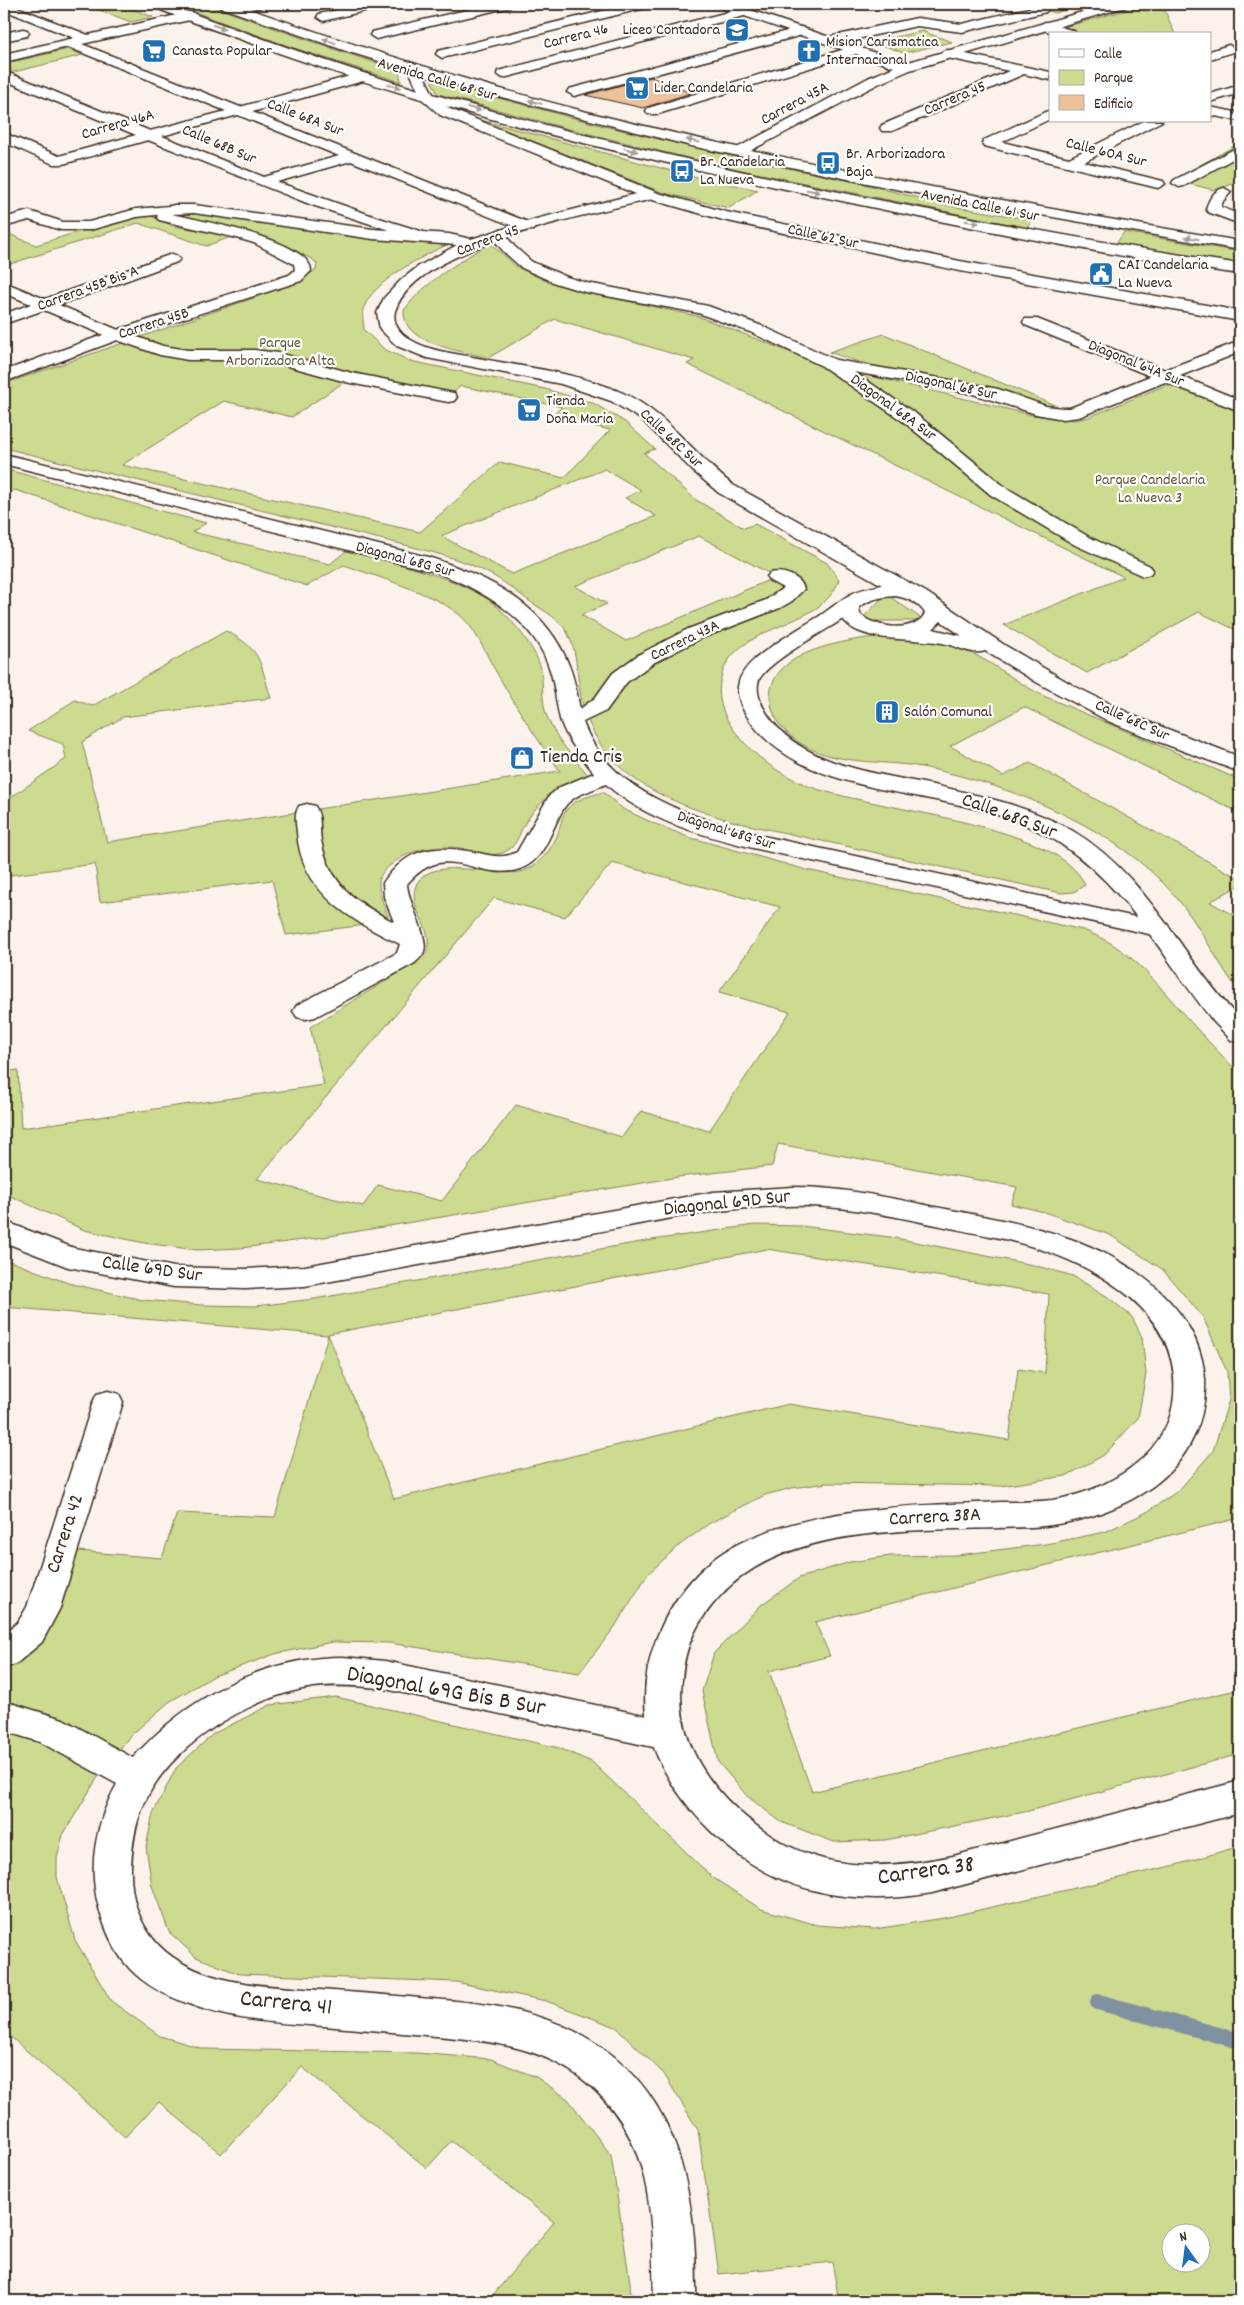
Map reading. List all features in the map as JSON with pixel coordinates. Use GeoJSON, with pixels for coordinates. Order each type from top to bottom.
{"type":"FeatureCollection","features":[{"type":"Feature","properties":{"kind":"street","name":"Avenida Calle 68 Sur"},"geometry":{"type":"LineString","coordinates":[[157,4],[362,77],[560,133],[714,170]]}},
{"type":"Feature","properties":{"kind":"street"},"geometry":{"type":"LineString","coordinates":[[231,6],[257,4]]}},
{"type":"Feature","properties":{"kind":"street"},"geometry":{"type":"LineString","coordinates":[[376,35],[506,4]]}},
{"type":"Feature","properties":{"kind":"street"},"geometry":{"type":"LineString","coordinates":[[442,54],[645,4]]}},
{"type":"Feature","properties":{"kind":"street"},"geometry":{"type":"LineString","coordinates":[[722,4],[905,67]]}},
{"type":"Feature","properties":{"kind":"street","name":"Carrera 45A"},"geometry":{"type":"LineString","coordinates":[[740,152],[873,81],[905,67],[1122,4]]}},
{"type":"Feature","properties":{"kind":"street"},"geometry":{"type":"LineString","coordinates":[[4,6],[87,39]]}},
{"type":"Feature","properties":{"kind":"street","name":"Avenida Calle 68 Sur"},"geometry":{"type":"LineString","coordinates":[[231,6],[368,54],[414,68],[544,105],[740,152]]}},
{"type":"Feature","properties":{"kind":"street"},"geometry":{"type":"LineString","coordinates":[[323,17],[371,7]]}},
{"type":"Feature","properties":{"kind":"street"},"geometry":{"type":"LineString","coordinates":[[829,41],[917,22],[928,22],[950,29],[962,28],[1042,9]]}},
{"type":"Feature","properties":{"kind":"street","name":"Carrera 46"},"geometry":{"type":"LineString","coordinates":[[503,74],[744,12]]}},
{"type":"Feature","properties":{"kind":"street"},"geometry":{"type":"LineString","coordinates":[[4,58],[190,16]]}},
{"type":"Feature","properties":{"kind":"street"},"geometry":{"type":"LineString","coordinates":[[399,19],[416,25]]}},
{"type":"Feature","properties":{"kind":"street"},"geometry":{"type":"LineString","coordinates":[[1045,26],[1064,32]]}},
{"type":"Feature","properties":{"kind":"street"},"geometry":{"type":"LineString","coordinates":[[574,92],[802,31]]}},
{"type":"Feature","properties":{"kind":"street"},"geometry":{"type":"LineString","coordinates":[[4,37],[22,33]]}},
{"type":"Feature","properties":{"kind":"street","name":"Calle 68A Sur"},"geometry":{"type":"LineString","coordinates":[[69,43],[528,227]]}},
{"type":"Feature","properties":{"kind":"street"},"geometry":{"type":"LineString","coordinates":[[1212,54],[1228,49]]}},
{"type":"Feature","properties":{"kind":"street","name":"Carrera 45A"},"geometry":{"type":"LineString","coordinates":[[653,111],[855,50]]}},
{"type":"Feature","properties":{"kind":"street"},"geometry":{"type":"LineString","coordinates":[[329,65],[343,58],[368,54]]}},
{"type":"Feature","properties":{"kind":"street"},"geometry":{"type":"LineString","coordinates":[[947,54],[1023,70],[1049,71]]}},
{"type":"Feature","properties":{"kind":"street"},"geometry":{"type":"LineString","coordinates":[[414,68],[427,96]]}},
{"type":"Feature","properties":{"kind":"street","name":"Carrera 45"},"geometry":{"type":"LineString","coordinates":[[887,128],[1023,70]]}},
{"type":"Feature","properties":{"kind":"street","name":"Calle 68B Sur"},"geometry":{"type":"LineString","coordinates":[[4,75],[263,182],[366,220],[425,237]]}},
{"type":"Feature","properties":{"kind":"street","name":"Carrera 46A"},"geometry":{"type":"LineString","coordinates":[[4,136],[58,161],[362,77]]}},
{"type":"Feature","properties":{"kind":"street"},"geometry":{"type":"LineString","coordinates":[[1212,97],[1240,89]]}},
{"type":"Feature","properties":{"kind":"street","name":"Calle 62 Sur"},"geometry":{"type":"LineString","coordinates":[[427,96],[436,106],[459,119],[651,195],[723,216],[960,266],[1240,316]]}},
{"type":"Feature","properties":{"kind":"street"},"geometry":{"type":"LineString","coordinates":[[1212,111],[1240,117]]}},
{"type":"Feature","properties":{"kind":"street","name":"Calle 60A Sur"},"geometry":{"type":"LineString","coordinates":[[1049,114],[989,143],[1158,184]]}},
{"type":"Feature","properties":{"kind":"street"},"geometry":{"type":"LineString","coordinates":[[1071,163],[1153,122]]}},
{"type":"Feature","properties":{"kind":"street"},"geometry":{"type":"LineString","coordinates":[[1179,182],[1240,150]]}},
{"type":"Feature","properties":{"kind":"street","name":"Avenida Calle 61 Sur"},"geometry":{"type":"LineString","coordinates":[[740,152],[888,183],[1052,214],[1240,246]]}},
{"type":"Feature","properties":{"kind":"street"},"geometry":{"type":"LineString","coordinates":[[263,182],[354,156]]}},
{"type":"Feature","properties":{"kind":"street","name":"Avenida Calle 61 Sur"},"geometry":{"type":"LineString","coordinates":[[714,170],[1060,239],[1240,269]]}},
{"type":"Feature","properties":{"kind":"street"},"geometry":{"type":"LineString","coordinates":[[1224,192],[1216,200],[1214,209],[1240,220]]}},
{"type":"Feature","properties":{"kind":"street","name":"Carrera 45"},"geometry":{"type":"LineString","coordinates":[[404,343],[393,335],[383,317],[384,310],[393,296],[431,266],[473,244],[498,235],[651,195]]}},
{"type":"Feature","properties":{"kind":"street","name":"Calle 68B Sur"},"geometry":{"type":"LineString","coordinates":[[174,216],[194,209],[367,233],[425,237],[473,244]]}},
{"type":"Feature","properties":{"kind":"street"},"geometry":{"type":"LineString","coordinates":[[4,223],[29,215],[61,226],[76,227],[90,226],[136,213],[174,216]]}},
{"type":"Feature","properties":{"kind":"street"},"geometry":{"type":"LineString","coordinates":[[1052,214],[1077,226],[1080,231],[1075,236],[1060,239]]}},
{"type":"Feature","properties":{"kind":"street","name":"Carrera 45B"},"geometry":{"type":"LineString","coordinates":[[4,377],[117,336],[295,278],[303,271],[303,266],[299,260],[259,240],[174,216]]}},
{"type":"Feature","properties":{"kind":"street","name":"Diagonal 68A Sur"},"geometry":{"type":"LineString","coordinates":[[498,235],[519,260],[536,270],[586,287],[686,305],[716,313],[828,362],[910,418],[998,491],[1082,541],[1143,570]]}},
{"type":"Feature","properties":{"kind":"street","name":"Carrera 45B Bis A"},"geometry":{"type":"LineString","coordinates":[[4,318],[172,258]]}},
{"type":"Feature","properties":{"kind":"street"},"geometry":{"type":"LineString","coordinates":[[4,287],[117,336],[160,350],[188,355],[254,355],[278,358],[350,378],[448,397]]}},
{"type":"Feature","properties":{"kind":"street","name":"Diagonal 64A Sur"},"geometry":{"type":"LineString","coordinates":[[1031,322],[1240,406]]}},
{"type":"Feature","properties":{"kind":"street","name":"Calle 68C Sur"},"geometry":{"type":"LineString","coordinates":[[404,343],[428,353],[573,382],[616,397],[644,412],[654,420],[726,488],[835,552],[924,601],[1029,668],[1117,716],[1240,765]]}},
{"type":"Feature","properties":{"kind":"street"},"geometry":{"type":"LineString","coordinates":[[1166,376],[1240,346]]}},
{"type":"Feature","properties":{"kind":"street","name":"Diagonal 68 Sur"},"geometry":{"type":"LineString","coordinates":[[828,362],[978,390],[1054,413],[1073,413],[1166,376]]}},
{"type":"Feature","properties":{"kind":"street","name":"Diagonal 68G Sur"},"geometry":{"type":"LineString","coordinates":[[4,459],[421,562],[473,580],[517,608],[546,639],[560,669],[570,719],[586,750],[610,775],[636,797],[699,826],[729,835],[1158,929]]}},
{"type":"Feature","properties":{"kind":"street","name":"Calle 68C Sur"},"geometry":{"type":"LineString","coordinates":[[835,552],[856,569],[865,583],[863,590],[852,602]]}},
{"type":"Feature","properties":{"kind":"street","name":"Carrera 43A"},"geometry":{"type":"LineString","coordinates":[[570,719],[598,708],[613,685],[632,669],[667,647],[696,632],[770,605],[788,596],[794,589],[792,585],[777,577]]}},
{"type":"Feature","properties":{"kind":"street"},"geometry":{"type":"LineString","coordinates":[[890,591],[924,601],[935,613],[933,619],[927,625],[897,632],[844,634],[822,637],[784,649],[864,594],[890,591]]}},
{"type":"Feature","properties":{"kind":"street"},"geometry":{"type":"LineString","coordinates":[[852,602],[849,612],[853,619],[862,626],[897,632]]}},
{"type":"Feature","properties":{"kind":"street","name":"Calle 68C Sur"},"geometry":{"type":"LineString","coordinates":[[897,632],[956,640],[1029,668]]}},
{"type":"Feature","properties":{"kind":"street","name":"Calle 68G Sur"},"geometry":{"type":"LineString","coordinates":[[784,649],[760,666],[750,676],[747,686],[748,698],[762,723],[773,735],[804,757],[846,774],[990,806],[1047,828],[1079,844],[1104,862],[1124,883],[1211,1001],[1240,1034]]}},
{"type":"Feature","properties":{"kind":"street"},"geometry":{"type":"LineString","coordinates":[[306,1011],[406,958],[412,952],[413,941],[396,896],[395,883],[409,863],[443,855],[460,855],[501,864],[520,863],[526,858],[557,801],[568,792],[610,775]]}},
{"type":"Feature","properties":{"kind":"street"},"geometry":{"type":"LineString","coordinates":[[307,811],[307,827],[315,866],[331,891],[368,920],[413,941]]}},
{"type":"Feature","properties":{"kind":"street","name":"Diagonal 69D Sur"},"geometry":{"type":"LineString","coordinates":[[305,1276],[714,1201],[760,1197],[819,1197],[859,1202],[1022,1234],[1075,1252],[1116,1273],[1144,1292],[1161,1310]]}},
{"type":"Feature","properties":{"kind":"street","name":"Calle 69D Sur"},"geometry":{"type":"LineString","coordinates":[[4,1231],[68,1256],[174,1278],[245,1279],[305,1276]]}},
{"type":"Feature","properties":{"kind":"street","name":"Carrera 38A"},"geometry":{"type":"LineString","coordinates":[[667,1736],[662,1705],[670,1646],[682,1620],[719,1574],[744,1557],[794,1536],[873,1521],[1054,1513],[1088,1504],[1140,1479],[1160,1461],[1180,1433],[1188,1412],[1191,1375],[1186,1354],[1169,1320],[1161,1310]]}},
{"type":"Feature","properties":{"kind":"street","name":"Carrera 42"},"geometry":{"type":"LineString","coordinates":[[4,1654],[30,1632],[43,1608],[108,1402]]}},
{"type":"Feature","properties":{"kind":"street","name":"Diagonal 69G Bis B Sur"},"geometry":{"type":"LineString","coordinates":[[110,1856],[115,1828],[125,1801],[138,1778],[163,1747],[193,1722],[223,1704],[260,1688],[302,1675],[340,1670],[385,1675],[667,1736]]}},
{"type":"Feature","properties":{"kind":"street"},"geometry":{"type":"LineString","coordinates":[[4,1716],[50,1730],[138,1778]]}},
{"type":"Feature","properties":{"kind":"street","name":"Carrera 38"},"geometry":{"type":"LineString","coordinates":[[667,1736],[680,1765],[700,1796],[732,1830],[779,1861],[824,1877],[889,1883],[956,1872],[1240,1797]]}},
{"type":"Feature","properties":{"kind":"street","name":"Carrera 41"},"geometry":{"type":"LineString","coordinates":[[110,1856],[112,1888],[122,1921],[134,1945],[154,1966],[182,1983],[224,1998],[496,2024],[545,2037],[574,2049],[603,2069],[643,2117],[657,2151],[669,2192],[675,2257],[675,2301]]}},
{"type":"Feature","properties":{"kind":"green space"},"geometry":{"type":"Polygon","coordinates":[[[83,4],[119,4],[153,17],[131,22],[83,4]]]}},
{"type":"Feature","properties":{"kind":"green space"},"geometry":{"type":"Polygon","coordinates":[[[173,4],[206,4],[399,70],[401,82],[287,46],[173,4]]]}},
{"type":"Feature","properties":{"kind":"green space"},"geometry":{"type":"Polygon","coordinates":[[[1025,4],[1087,4],[1055,13],[1025,4]]]}},
{"type":"Feature","properties":{"kind":"green space"},"geometry":{"type":"Polygon","coordinates":[[[1148,4],[1162,4],[1174,32],[1075,32],[1061,28],[1148,4]]]}},
{"type":"Feature","properties":{"kind":"green space"},"geometry":{"type":"Polygon","coordinates":[[[922,31],[952,42],[904,53],[874,42],[922,31]]]}},
{"type":"Feature","properties":{"kind":"green space"},"geometry":{"type":"Polygon","coordinates":[[[68,49],[83,55],[14,72],[4,67],[4,64],[68,49]]]}},
{"type":"Feature","properties":{"kind":"green space"},"geometry":{"type":"Polygon","coordinates":[[[431,80],[600,125],[736,157],[864,184],[946,205],[1033,220],[1027,228],[721,166],[565,128],[438,94],[431,80]]]}},
{"type":"Feature","properties":{"kind":"green space"},"geometry":{"type":"Polygon","coordinates":[[[470,117],[683,174],[758,190],[729,208],[664,193],[470,117]]]}},
{"type":"Feature","properties":{"kind":"green space"},"geometry":{"type":"Polygon","coordinates":[[[1240,143],[1240,182],[1214,190],[1173,180],[1240,143]]]}},
{"type":"Feature","properties":{"kind":"green space","name":"Parque Arborizadora Alta"},"geometry":{"type":"Polygon","coordinates":[[[196,213],[369,239],[447,245],[400,270],[369,297],[363,309],[364,330],[384,349],[410,361],[545,389],[593,403],[625,422],[655,449],[644,453],[696,500],[744,528],[755,524],[827,563],[839,579],[830,596],[816,608],[758,636],[740,647],[727,662],[720,682],[721,703],[726,716],[744,743],[777,770],[806,785],[834,794],[959,821],[1001,832],[1039,846],[1068,864],[1085,885],[1074,892],[1061,893],[735,822],[686,806],[640,783],[621,768],[604,750],[591,728],[582,702],[574,649],[567,632],[551,616],[505,583],[479,568],[413,547],[4,448],[4,384],[259,296],[300,280],[316,270],[317,264],[312,259],[260,235],[229,226],[182,217],[182,215],[196,213]],[[350,378],[292,417],[224,401],[122,465],[420,532],[500,462],[564,478],[610,430],[551,416],[562,407],[461,386],[448,397],[350,378]],[[605,469],[441,536],[512,574],[656,516],[625,498],[641,490],[605,469]],[[699,536],[575,586],[607,604],[581,615],[626,641],[776,577],[699,536]]]}},
{"type":"Feature","properties":{"kind":"green space"},"geometry":{"type":"Polygon","coordinates":[[[149,215],[173,226],[234,236],[206,246],[138,223],[4,266],[4,232],[36,245],[116,220],[149,215]]]}},
{"type":"Feature","properties":{"kind":"green space"},"geometry":{"type":"Polygon","coordinates":[[[1124,232],[1240,252],[1240,264],[1116,244],[1124,232]]]}},
{"type":"Feature","properties":{"kind":"green space","name":"Parque Candelaria La Nueva 3"},"geometry":{"type":"Polygon","coordinates":[[[490,243],[517,267],[544,280],[580,291],[697,316],[821,364],[1032,415],[1075,420],[1089,417],[1173,382],[1240,409],[1240,632],[1199,612],[1087,673],[1004,625],[1124,577],[687,364],[694,360],[555,319],[488,358],[430,342],[411,330],[405,320],[404,310],[422,290],[467,257],[490,243]]]}},
{"type":"Feature","properties":{"kind":"green space"},"geometry":{"type":"Polygon","coordinates":[[[884,334],[1064,409],[1058,411],[993,389],[895,371],[858,362],[829,352],[884,334]]]}},
{"type":"Feature","properties":{"kind":"green space"},"geometry":{"type":"Polygon","coordinates":[[[4,469],[206,523],[192,532],[330,564],[346,551],[418,570],[471,590],[486,598],[502,611],[533,650],[541,669],[544,706],[551,725],[562,744],[589,776],[560,789],[544,801],[530,816],[513,846],[505,852],[492,855],[460,848],[442,847],[415,852],[392,864],[379,879],[381,897],[390,922],[286,935],[272,880],[100,902],[95,864],[4,876],[4,802],[66,759],[63,744],[28,731],[75,700],[92,706],[226,631],[247,644],[258,658],[271,698],[123,717],[82,742],[107,842],[560,771],[517,708],[472,628],[462,617],[438,601],[406,587],[344,565],[307,586],[15,490],[4,496],[4,469]]]}},
{"type":"Feature","properties":{"kind":"green space"},"geometry":{"type":"Polygon","coordinates":[[[886,594],[925,621],[860,621],[886,594]]]}},
{"type":"Feature","properties":{"kind":"green space"},"geometry":{"type":"Polygon","coordinates":[[[873,637],[929,640],[968,652],[1044,696],[1240,780],[1240,813],[1024,707],[950,746],[1003,776],[1030,763],[1240,879],[1240,885],[1210,902],[1240,919],[1240,993],[1192,918],[1175,896],[1151,872],[1124,850],[1094,830],[1028,798],[994,786],[927,768],[836,757],[802,744],[787,733],[777,721],[770,701],[774,681],[782,669],[795,659],[826,646],[873,637]]]}},
{"type":"Feature","properties":{"kind":"green space"},"geometry":{"type":"Polygon","coordinates":[[[603,792],[623,809],[688,837],[807,870],[1083,930],[1100,937],[1129,956],[1141,967],[1240,1074],[1240,1518],[815,1622],[830,1656],[769,1671],[812,1792],[1240,1689],[1240,1754],[1029,1811],[885,1840],[834,1842],[781,1822],[747,1796],[718,1762],[702,1691],[714,1653],[761,1605],[799,1578],[850,1562],[890,1556],[957,1555],[1046,1544],[1105,1532],[1147,1512],[1179,1490],[1213,1451],[1229,1400],[1227,1372],[1203,1317],[1162,1269],[1110,1235],[1044,1212],[1011,1204],[1017,1187],[778,1144],[772,1166],[678,1177],[318,1238],[241,1248],[197,1250],[144,1243],[84,1230],[4,1193],[4,1072],[18,1070],[21,1128],[324,1085],[310,1027],[412,965],[427,953],[427,932],[414,898],[417,883],[425,874],[437,870],[451,869],[513,873],[529,869],[544,857],[551,847],[568,808],[580,800],[603,792]],[[612,863],[565,917],[494,898],[257,1179],[363,1206],[378,1185],[442,1201],[516,1105],[622,1137],[641,1111],[709,1131],[790,1012],[719,992],[780,907],[612,863]]]}},
{"type":"Feature","properties":{"kind":"green space"},"geometry":{"type":"Polygon","coordinates":[[[754,1225],[801,1226],[890,1237],[1033,1265],[1073,1276],[1108,1297],[1132,1317],[1142,1337],[1146,1374],[1138,1418],[1104,1455],[1066,1476],[1001,1486],[827,1483],[792,1488],[765,1495],[710,1523],[677,1547],[648,1574],[614,1628],[579,1673],[389,1643],[332,1642],[275,1654],[214,1676],[169,1702],[130,1736],[96,1780],[63,1835],[57,1858],[57,1877],[75,1940],[111,2001],[160,2036],[204,2049],[417,2053],[491,2059],[536,2077],[568,2099],[611,2155],[630,2282],[631,2301],[488,2301],[554,2222],[451,2141],[427,2168],[302,2067],[221,2154],[159,2102],[125,2137],[4,2031],[4,1628],[25,1631],[54,1549],[162,1558],[177,1513],[275,1517],[328,1335],[4,1307],[4,1259],[68,1283],[143,1300],[201,1305],[256,1306],[314,1299],[652,1240],[754,1225]],[[767,1249],[328,1334],[394,1499],[789,1404],[1009,1440],[1018,1369],[1045,1373],[1049,1294],[767,1249]]]}},
{"type":"Feature","properties":{"kind":"green space"},"geometry":{"type":"Polygon","coordinates":[[[336,1697],[559,1748],[592,1762],[712,1877],[761,1909],[817,1925],[875,1929],[944,1918],[1176,1865],[1240,1846],[1240,2301],[839,2301],[832,2262],[719,2274],[698,2130],[664,2074],[616,2027],[546,2001],[456,1982],[239,1974],[196,1957],[169,1932],[152,1886],[146,1847],[153,1813],[176,1768],[213,1734],[270,1705],[336,1697]]]}},
{"type":"Feature","properties":{"kind":"building","name":"Lider Candelaria"},"geometry":{"type":"Polygon","coordinates":[[[651,77],[691,93],[643,108],[585,95],[651,77]]]}},
{"type":"Feature","properties":{"kind":"waterway"},"geometry":{"type":"LineString","coordinates":[[1098,2002],[1240,2041]]}},
{"type":"Feature","properties":{"kind":"place","name":"Liceo Contadora"},"geometry":{"type":"Point","coordinates":[737,30]}},
{"type":"Feature","properties":{"kind":"place","name":"Canasta Popular"},"geometry":{"type":"Point","coordinates":[154,51]}},
{"type":"Feature","properties":{"kind":"place","name":"Mision Carismatica Internacional"},"geometry":{"type":"Point","coordinates":[809,51]}},
{"type":"Feature","properties":{"kind":"place","name":"Lider Candelaria"},"geometry":{"type":"Point","coordinates":[637,88]}},
{"type":"Feature","properties":{"kind":"place","name":"Br. Arborizadora Baja"},"geometry":{"type":"Point","coordinates":[828,163]}},
{"type":"Feature","properties":{"kind":"place","name":"Br. Candelaria La Nueva"},"geometry":{"type":"Point","coordinates":[682,171]}},
{"type":"Feature","properties":{"kind":"place","name":"CAI Candelaria La Nueva"},"geometry":{"type":"Point","coordinates":[1101,274]}},
{"type":"Feature","properties":{"kind":"place","name":"Tienda Doña Maria"},"geometry":{"type":"Point","coordinates":[529,410]}},
{"type":"Feature","properties":{"kind":"place","name":"Salón Comunal"},"geometry":{"type":"Point","coordinates":[887,712]}},
{"type":"Feature","properties":{"kind":"place","name":"Tienda Cris"},"geometry":{"type":"Point","coordinates":[522,758]}}]}
